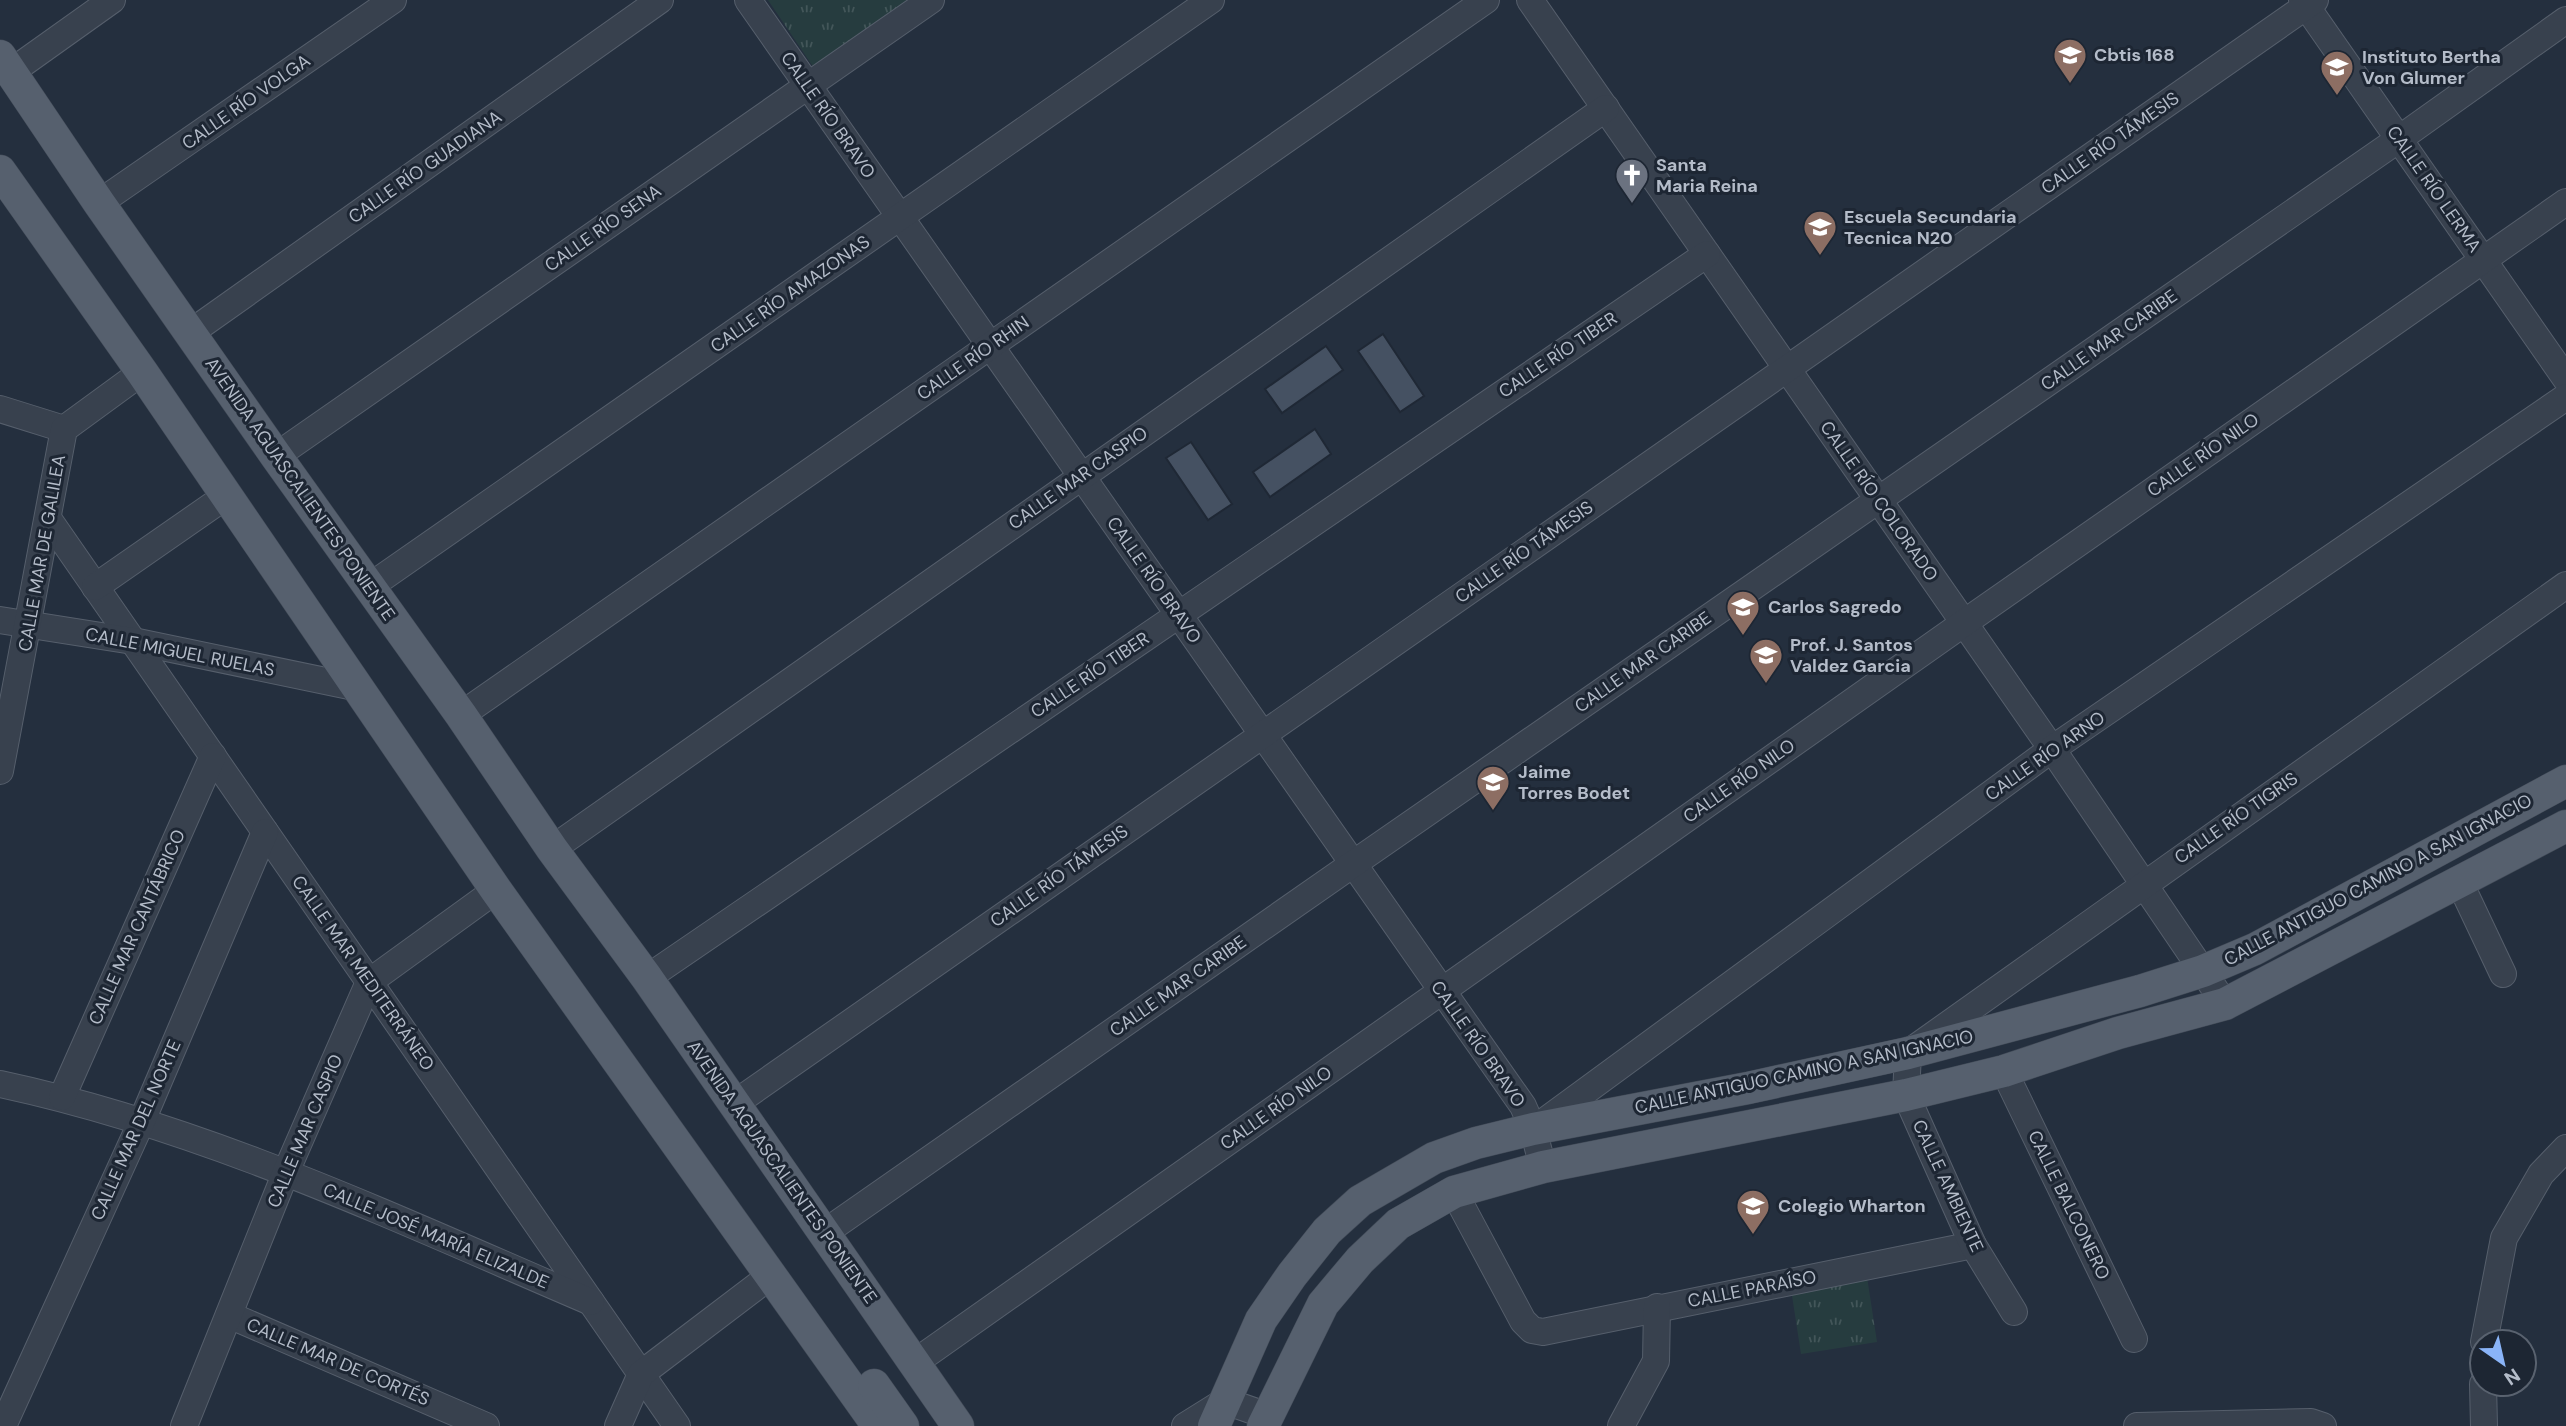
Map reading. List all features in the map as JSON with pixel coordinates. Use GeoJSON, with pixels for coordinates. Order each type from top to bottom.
{"type":"FeatureCollection","features":[{"type":"Feature","properties":{"kind":"main road","name":"AVENIDA AGUASCALIENTES PONIENTE"},"geometry":{"type":"LineString","coordinates":[[6,64],[99,203],[461,715],[552,849],[647,978],[958,1426]]}},
{"type":"Feature","properties":{"kind":"main road"},"geometry":{"type":"LineString","coordinates":[[0,171],[142,372],[496,890],[878,1426]]}},
{"type":"Feature","properties":{"kind":"main road","name":"CALLE ANTIGUO CAMINO A SAN IGNACIO"},"geometry":{"type":"LineString","coordinates":[[1220,1413],[1261,1320],[1327,1231],[1360,1201],[1434,1157],[1533,1129],[1748,1088],[1908,1053],[2203,971],[2255,949],[2566,781]]}},
{"type":"Feature","properties":{"kind":"main road","name":"CALLE ANTIGUO CAMINO A SAN IGNACIO"},"geometry":{"type":"LineString","coordinates":[[1266,1421],[1323,1304],[1360,1259],[1398,1224],[1454,1192],[1543,1167],[1906,1095],[2004,1071],[2118,1033],[2225,1004],[2566,826]]}},
{"type":"Feature","properties":{"kind":"main road","name":"AVENIDA AGUASCALIENTES PONIENTE"},"geometry":{"type":"LineString","coordinates":[[604,920],[606,947],[937,1426]]}},
{"type":"Feature","properties":{"kind":"main road"},"geometry":{"type":"LineString","coordinates":[[545,959],[570,974],[654,1082],[903,1426]]}},
{"type":"Feature","properties":{"kind":"street"},"geometry":{"type":"LineString","coordinates":[[6,64],[113,0]]}},
{"type":"Feature","properties":{"kind":"street","name":"CALLE RÍO VOLGA"},"geometry":{"type":"LineString","coordinates":[[99,203],[393,0]]}},
{"type":"Feature","properties":{"kind":"street","name":"CALLE RÍO GUADIANA"},"geometry":{"type":"LineString","coordinates":[[190,333],[660,0]]}},
{"type":"Feature","properties":{"kind":"street","name":"CALLE RÍO BRAVO"},"geometry":{"type":"LineString","coordinates":[[748,0],[1523,1107],[1533,1129],[1543,1167]]}},
{"type":"Feature","properties":{"kind":"street","name":"CALLE RÍO SENA"},"geometry":{"type":"LineString","coordinates":[[276,456],[931,0]]}},
{"type":"Feature","properties":{"kind":"street","name":"CALLE RÍO AMAZONAS"},"geometry":{"type":"LineString","coordinates":[[369,587],[1211,0]]}},
{"type":"Feature","properties":{"kind":"street","name":"CALLE RÍO RHIN"},"geometry":{"type":"LineString","coordinates":[[461,715],[1486,0]]}},
{"type":"Feature","properties":{"kind":"street","name":"CALLE RÍO COLORADO"},"geometry":{"type":"LineString","coordinates":[[1530,0],[2052,749],[2225,1004]]}},
{"type":"Feature","properties":{"kind":"street","name":"CALLE RÍO LERMA"},"geometry":{"type":"LineString","coordinates":[[2308,2],[2399,139],[2566,379]]}},
{"type":"Feature","properties":{"kind":"street","name":"CALLE RÍO TÁMESIS"},"geometry":{"type":"LineString","coordinates":[[734,1104],[2308,2]]}},
{"type":"Feature","properties":{"kind":"street","name":"CALLE MAR CARIBE"},"geometry":{"type":"LineString","coordinates":[[824,1233],[2399,139],[2566,20]]}},
{"type":"Feature","properties":{"kind":"street","name":"CALLE MAR CASPIO"},"geometry":{"type":"LineString","coordinates":[[552,849],[1606,108]]}},
{"type":"Feature","properties":{"kind":"street","name":"CALLE RÍO NILO"},"geometry":{"type":"LineString","coordinates":[[914,1363],[2566,202]]}},
{"type":"Feature","properties":{"kind":"street","name":"CALLE RÍO TIBER"},"geometry":{"type":"LineString","coordinates":[[647,978],[1707,254]]}},
{"type":"Feature","properties":{"kind":"street"},"geometry":{"type":"LineString","coordinates":[[0,409],[64,429],[142,372]]}},
{"type":"Feature","properties":{"kind":"street","name":"CALLE RÍO ARNO"},"geometry":{"type":"LineString","coordinates":[[1533,1129],[2052,749],[2566,397]]}},
{"type":"Feature","properties":{"kind":"street","name":"CALLE MAR DE GALILEA"},"geometry":{"type":"LineString","coordinates":[[0,771],[64,429]]}},
{"type":"Feature","properties":{"kind":"street"},"geometry":{"type":"LineString","coordinates":[[95,587],[226,496]]}},
{"type":"Feature","properties":{"kind":"street","name":"CALLE MAR MEDITERRÁNEO"},"geometry":{"type":"LineString","coordinates":[[49,520],[677,1426]]}},
{"type":"Feature","properties":{"kind":"street","name":"CALLE RÍO TIGRIS"},"geometry":{"type":"LineString","coordinates":[[1908,1053],[2566,585]]}},
{"type":"Feature","properties":{"kind":"street","name":"CALLE MIGUEL RUELAS"},"geometry":{"type":"LineString","coordinates":[[0,620],[133,641],[359,688]]}},
{"type":"Feature","properties":{"kind":"street","name":"CALLE MAR CANTÁBRICO"},"geometry":{"type":"LineString","coordinates":[[62,1097],[213,756]]}},
{"type":"Feature","properties":{"kind":"street","name":"CALLE MAR DEL NORTE"},"geometry":{"type":"LineString","coordinates":[[3,1426],[141,1123],[265,831]]}},
{"type":"Feature","properties":{"kind":"street"},"geometry":{"type":"LineString","coordinates":[[2459,881],[2503,974]]}},
{"type":"Feature","properties":{"kind":"street"},"geometry":{"type":"LineString","coordinates":[[369,982],[496,890]]}},
{"type":"Feature","properties":{"kind":"street","name":"CALLE MAR CASPIO"},"geometry":{"type":"LineString","coordinates":[[184,1426],[286,1171],[369,982]]}},
{"type":"Feature","properties":{"kind":"street","name":"CALLE AMBIENTE"},"geometry":{"type":"LineString","coordinates":[[1908,1053],[1906,1095],[1973,1245],[2014,1312]]}},
{"type":"Feature","properties":{"kind":"street","name":"CALLE BALCONERO"},"geometry":{"type":"LineString","coordinates":[[2004,1071],[2133,1339]]}},
{"type":"Feature","properties":{"kind":"street","name":"CALLE JOSÉ MARÍA ELIZALDE"},"geometry":{"type":"LineString","coordinates":[[0,1084],[62,1097],[286,1171],[591,1302]]}},
{"type":"Feature","properties":{"kind":"street"},"geometry":{"type":"LineString","coordinates":[[2486,1328],[2504,1238],[2541,1174],[2566,1148]]}},
{"type":"Feature","properties":{"kind":"street","name":"CALLE PARAÍSO"},"geometry":{"type":"LineString","coordinates":[[1454,1192],[1524,1321],[1532,1330],[1543,1332],[1973,1245]]}},
{"type":"Feature","properties":{"kind":"street"},"geometry":{"type":"LineString","coordinates":[[618,1426],[641,1374],[771,1276]]}},
{"type":"Feature","properties":{"kind":"street"},"geometry":{"type":"LineString","coordinates":[[1621,1426],[1656,1361],[1657,1307]]}},
{"type":"Feature","properties":{"kind":"street","name":"CALLE MAR DE CORTÉS"},"geometry":{"type":"LineString","coordinates":[[229,1315],[486,1426]]}},
{"type":"Feature","properties":{"kind":"street"},"geometry":{"type":"LineString","coordinates":[[2483,1398],[2484,1426]]}},
{"type":"Feature","properties":{"kind":"street"},"geometry":{"type":"LineString","coordinates":[[1185,1426],[1220,1413],[1266,1421]]}},
{"type":"Feature","properties":{"kind":"street"},"geometry":{"type":"LineString","coordinates":[[2137,1426],[2311,1422],[2322,1425]]}},
{"type":"Feature","properties":{"kind":"green space"},"geometry":{"type":"Polygon","coordinates":[[[768,0],[916,0],[816,71],[768,0]]]}},
{"type":"Feature","properties":{"kind":"green space"},"geometry":{"type":"Polygon","coordinates":[[[1867,1277],[1877,1342],[1801,1354],[1791,1289],[1867,1277]]]}},
{"type":"Feature","properties":{"kind":"building"},"geometry":{"type":"Polygon","coordinates":[[[1383,334],[1424,396],[1400,412],[1358,351],[1383,334]]]}},
{"type":"Feature","properties":{"kind":"building"},"geometry":{"type":"Polygon","coordinates":[[[1326,346],[1343,370],[1282,413],[1265,389],[1326,346]]]}},
{"type":"Feature","properties":{"kind":"building"},"geometry":{"type":"Polygon","coordinates":[[[1315,429],[1331,454],[1270,497],[1253,472],[1315,429]]]}},
{"type":"Feature","properties":{"kind":"building"},"geometry":{"type":"Polygon","coordinates":[[[1191,442],[1232,504],[1208,520],[1166,458],[1191,442]]]}},
{"type":"Feature","properties":{"kind":"place","name":"Cbtis 168"},"geometry":{"type":"Point","coordinates":[2070,85]}},
{"type":"Feature","properties":{"kind":"place","name":"Instituto Bertha Von Glumer"},"geometry":{"type":"Point","coordinates":[2337,97]}},
{"type":"Feature","properties":{"kind":"place","name":"Santa Maria Reina"},"geometry":{"type":"Point","coordinates":[1632,205]}},
{"type":"Feature","properties":{"kind":"place","name":"Escuela Secundaria Tecnica N20"},"geometry":{"type":"Point","coordinates":[1820,257]}},
{"type":"Feature","properties":{"kind":"place","name":"Carlos Sagredo"},"geometry":{"type":"Point","coordinates":[1743,637]}},
{"type":"Feature","properties":{"kind":"place","name":"Prof. J. Santos Valdez Garcia"},"geometry":{"type":"Point","coordinates":[1766,685]}},
{"type":"Feature","properties":{"kind":"place","name":"Jaime Torres Bodet"},"geometry":{"type":"Point","coordinates":[1493,812]}},
{"type":"Feature","properties":{"kind":"place","name":"Colegio Wharton"},"geometry":{"type":"Point","coordinates":[1753,1236]}}]}
